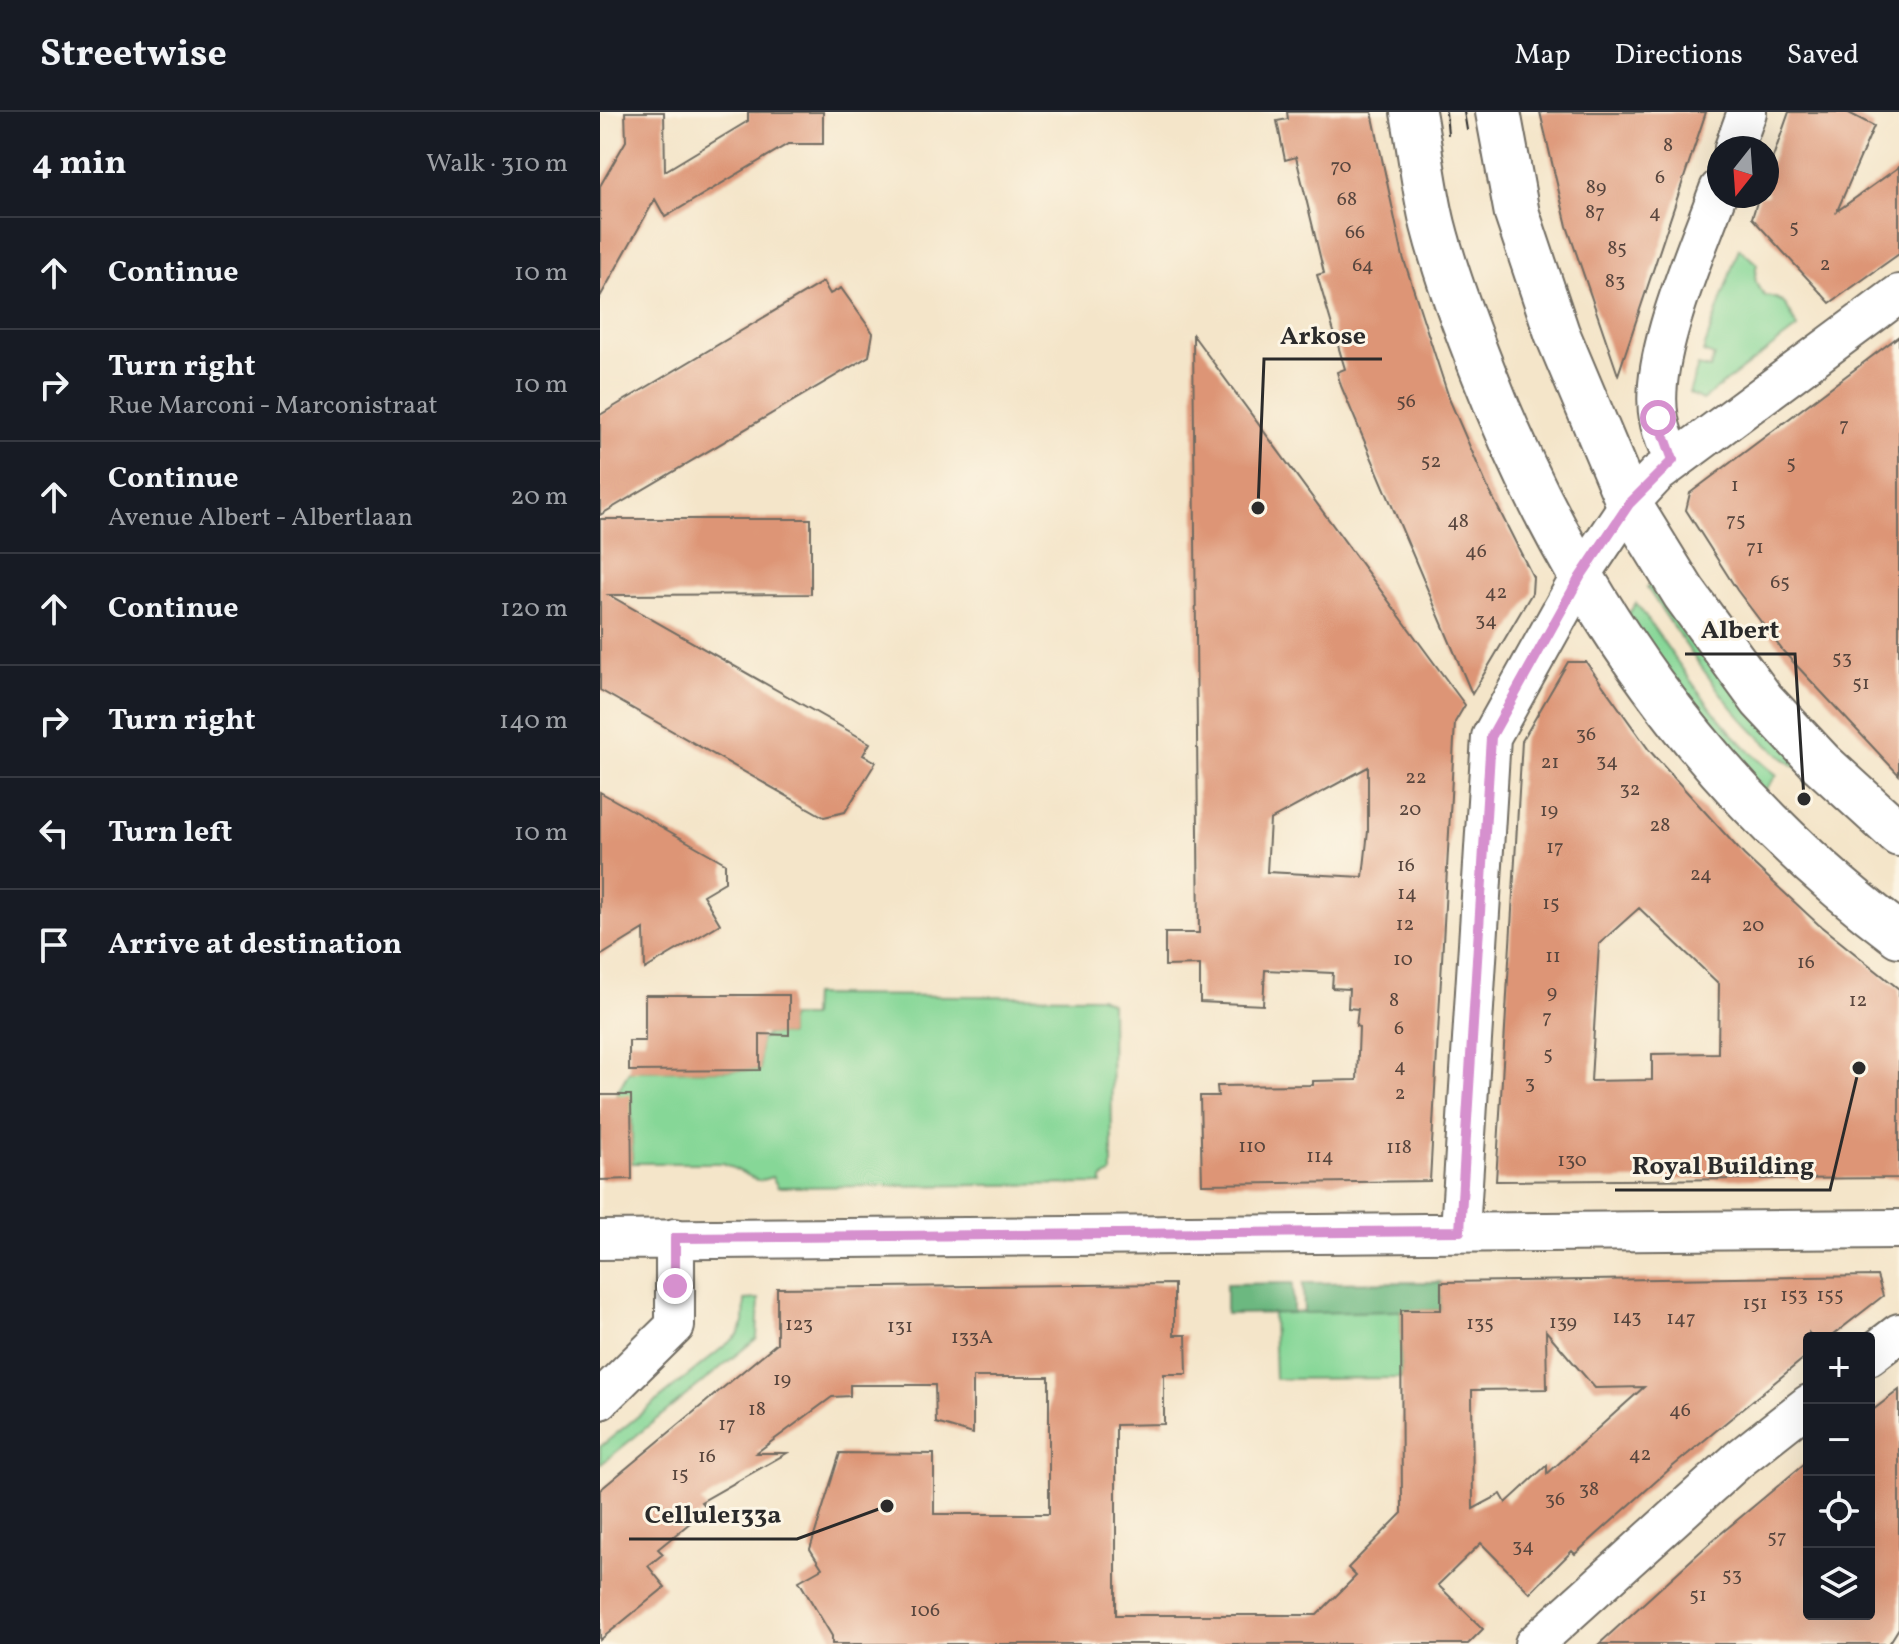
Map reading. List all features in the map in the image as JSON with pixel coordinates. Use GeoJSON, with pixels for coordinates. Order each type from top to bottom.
{"type":"FeatureCollection","features":[{"type":"Feature","properties":{"kind":"main road"},"geometry":{"type":"LineString","coordinates":[[1413,112],[1433,225],[1461,315],[1526,476],[1609,627],[1686,734],[1776,831],[1855,902],[1899,935]]}},
{"type":"Feature","properties":{"kind":"main road"},"geometry":{"type":"LineString","coordinates":[[1498,112],[1517,214],[1552,318],[1629,504],[1701,618],[1762,700],[1821,763],[1899,834]]}},
{"type":"Feature","properties":{"kind":"street"},"geometry":{"type":"LineString","coordinates":[[1738,136],[1747,112]]}},
{"type":"Feature","properties":{"kind":"street"},"geometry":{"type":"LineString","coordinates":[[1673,460],[1658,418],[1661,370],[1671,324],[1712,208]]}},
{"type":"Feature","properties":{"kind":"street"},"geometry":{"type":"LineString","coordinates":[[1460,1231],[1491,737],[1580,577],[1629,504],[1673,460],[1899,294]]}},
{"type":"Feature","properties":{"kind":"street"},"geometry":{"type":"LineString","coordinates":[[600,1240],[1899,1229]]}},
{"type":"Feature","properties":{"kind":"street"},"geometry":{"type":"LineString","coordinates":[[600,1400],[675,1326],[675,1238]]}},
{"type":"Feature","properties":{"kind":"street"},"geometry":{"type":"LineString","coordinates":[[1875,1351],[1899,1333]]}},
{"type":"Feature","properties":{"kind":"street"},"geometry":{"type":"LineString","coordinates":[[1534,1644],[1738,1460],[1803,1409]]}},
{"type":"Feature","properties":{"kind":"green space"},"geometry":{"type":"Polygon","coordinates":[[[1739,248],[1757,264],[1756,281],[1762,292],[1783,302],[1797,328],[1702,400],[1689,393],[1698,366],[1710,369],[1714,356],[1703,352],[1739,248]]]}},
{"type":"Feature","properties":{"kind":"green space"},"geometry":{"type":"Polygon","coordinates":[[[1660,572],[1817,781],[1765,742],[1702,669],[1647,588],[1660,572]]]}},
{"type":"Feature","properties":{"kind":"green space"},"geometry":{"type":"Polygon","coordinates":[[[1636,603],[1718,717],[1777,775],[1763,793],[1625,619],[1636,603]]]}},
{"type":"Feature","properties":{"kind":"green space"},"geometry":{"type":"Polygon","coordinates":[[[812,995],[1100,997],[1111,1003],[1112,1173],[1102,1179],[1102,1184],[778,1187],[772,1177],[759,1181],[723,1163],[632,1163],[632,1117],[616,1095],[629,1071],[760,1070],[760,1041],[768,1034],[789,1035],[789,1017],[811,1017],[812,995]]]}},
{"type":"Feature","properties":{"kind":"green space"},"geometry":{"type":"Polygon","coordinates":[[[1441,1282],[1441,1310],[1304,1313],[1303,1283],[1441,1282]]]}},
{"type":"Feature","properties":{"kind":"green space"},"geometry":{"type":"Polygon","coordinates":[[[1293,1283],[1293,1313],[1226,1314],[1226,1284],[1293,1283]]]}},
{"type":"Feature","properties":{"kind":"green space"},"geometry":{"type":"Polygon","coordinates":[[[759,1299],[757,1338],[600,1465],[600,1447],[738,1335],[744,1323],[745,1300],[759,1299]]]}},
{"type":"Feature","properties":{"kind":"green space"},"geometry":{"type":"Polygon","coordinates":[[[1401,1310],[1401,1378],[1275,1379],[1273,1313],[1401,1310]]]}},
{"type":"Feature","properties":{"kind":"building"},"geometry":{"type":"Polygon","coordinates":[[[625,112],[664,112],[665,171],[748,121],[748,112],[823,112],[823,144],[788,144],[665,217],[655,199],[600,297],[600,186],[626,141],[625,112]]]}},
{"type":"Feature","properties":{"kind":"building"},"geometry":{"type":"Polygon","coordinates":[[[1287,112],[1372,112],[1403,257],[1450,401],[1487,486],[1533,577],[1532,593],[1472,694],[1341,386],[1337,372],[1345,369],[1317,275],[1324,273],[1296,157],[1285,160],[1277,121],[1288,119],[1287,112]]]}},
{"type":"Feature","properties":{"kind":"building"},"geometry":{"type":"Polygon","coordinates":[[[1540,112],[1706,112],[1618,375],[1567,226],[1540,112]]]}},
{"type":"Feature","properties":{"kind":"building"},"geometry":{"type":"Polygon","coordinates":[[[1789,112],[1847,112],[1874,126],[1837,211],[1899,167],[1899,254],[1830,303],[1752,218],[1755,208],[1779,208],[1779,140],[1789,112]]]}},
{"type":"Feature","properties":{"kind":"building"},"geometry":{"type":"Polygon","coordinates":[[[823,282],[830,294],[841,288],[873,333],[869,356],[600,515],[600,415],[823,282]]]}},
{"type":"Feature","properties":{"kind":"building"},"geometry":{"type":"Polygon","coordinates":[[[1193,335],[1465,705],[1455,722],[1430,1181],[1202,1184],[1200,1096],[1218,1096],[1217,1086],[1313,1085],[1313,1081],[1357,1080],[1359,1027],[1356,1026],[1358,1009],[1348,1008],[1349,989],[1332,988],[1333,973],[1265,970],[1263,1005],[1200,1002],[1200,965],[1165,966],[1165,933],[1199,933],[1193,335]],[[1368,767],[1270,820],[1267,872],[1363,877],[1368,831],[1368,767]]]}},
{"type":"Feature","properties":{"kind":"building"},"geometry":{"type":"Polygon","coordinates":[[[1899,336],[1899,775],[1783,651],[1737,590],[1686,510],[1690,493],[1899,336]]]}},
{"type":"Feature","properties":{"kind":"building"},"geometry":{"type":"Polygon","coordinates":[[[600,519],[811,519],[811,594],[609,595],[870,743],[863,755],[876,762],[845,812],[824,817],[600,690],[600,519]]]}},
{"type":"Feature","properties":{"kind":"building"},"geometry":{"type":"Polygon","coordinates":[[[1568,662],[1586,662],[1649,750],[1744,855],[1818,924],[1899,989],[1899,1178],[1496,1181],[1522,741],[1568,662]],[[1639,908],[1599,944],[1591,1081],[1652,1080],[1652,1054],[1718,1053],[1719,984],[1639,908]]]}},
{"type":"Feature","properties":{"kind":"building"},"geometry":{"type":"Polygon","coordinates":[[[600,792],[725,863],[725,882],[703,895],[720,924],[645,969],[644,929],[600,956],[600,792]]]}},
{"type":"Feature","properties":{"kind":"building"},"geometry":{"type":"Polygon","coordinates":[[[645,995],[789,995],[789,1035],[760,1034],[760,1070],[629,1071],[629,1041],[645,1041],[645,995]]]}},
{"type":"Feature","properties":{"kind":"building"},"geometry":{"type":"Polygon","coordinates":[[[600,1095],[631,1095],[632,1179],[600,1180],[600,1095]]]}},
{"type":"Feature","properties":{"kind":"building"},"geometry":{"type":"Polygon","coordinates":[[[1877,1276],[1883,1296],[1837,1332],[1803,1332],[1803,1359],[1672,1467],[1575,1554],[1572,1551],[1530,1593],[1481,1543],[1438,1585],[1483,1629],[1468,1644],[832,1644],[832,1636],[799,1581],[822,1568],[810,1549],[840,1453],[934,1454],[934,1514],[1049,1514],[1049,1377],[973,1377],[973,1434],[936,1423],[935,1385],[850,1385],[850,1396],[832,1397],[756,1453],[787,1453],[701,1502],[707,1509],[658,1549],[663,1554],[648,1566],[665,1587],[600,1640],[600,1490],[777,1343],[777,1288],[1174,1284],[1174,1335],[1186,1335],[1187,1374],[1164,1374],[1164,1424],[1116,1425],[1116,1615],[1317,1615],[1356,1576],[1348,1568],[1402,1513],[1401,1310],[1441,1310],[1441,1282],[1877,1276]],[[1546,1331],[1547,1389],[1472,1390],[1473,1509],[1501,1494],[1506,1503],[1547,1465],[1547,1474],[1644,1387],[1595,1388],[1546,1331]]]}},
{"type":"Feature","properties":{"kind":"building"},"geometry":{"type":"Polygon","coordinates":[[[1899,1390],[1899,1628],[1889,1644],[1599,1644],[1712,1541],[1803,1465],[1803,1620],[1875,1620],[1875,1408],[1899,1390]]]}},
{"type":"Feature","properties":{"kind":"tram line"},"geometry":{"type":"LineString","coordinates":[[1446,112],[1448,134]]}},
{"type":"Feature","properties":{"kind":"tram line"},"geometry":{"type":"LineString","coordinates":[[1464,112],[1467,130]]}},
{"type":"Feature","properties":{"kind":"place","name":"Arkose"},"geometry":{"type":"Point","coordinates":[1258,508]}},
{"type":"Feature","properties":{"kind":"place","name":"Albert"},"geometry":{"type":"Point","coordinates":[1804,799]}},
{"type":"Feature","properties":{"kind":"place","name":"Royal Building"},"geometry":{"type":"Point","coordinates":[1859,1068]}},
{"type":"Feature","properties":{"kind":"place","name":"Cellule133a"},"geometry":{"type":"Point","coordinates":[887,1506]}},
{"type":"Feature","properties":{"kind":"route"},"geometry":{"type":"LineString","coordinates":[[675,1286],[675,1238],[1460,1231],[1491,737],[1580,577],[1629,504],[1673,460],[1658,418]]}}]}
